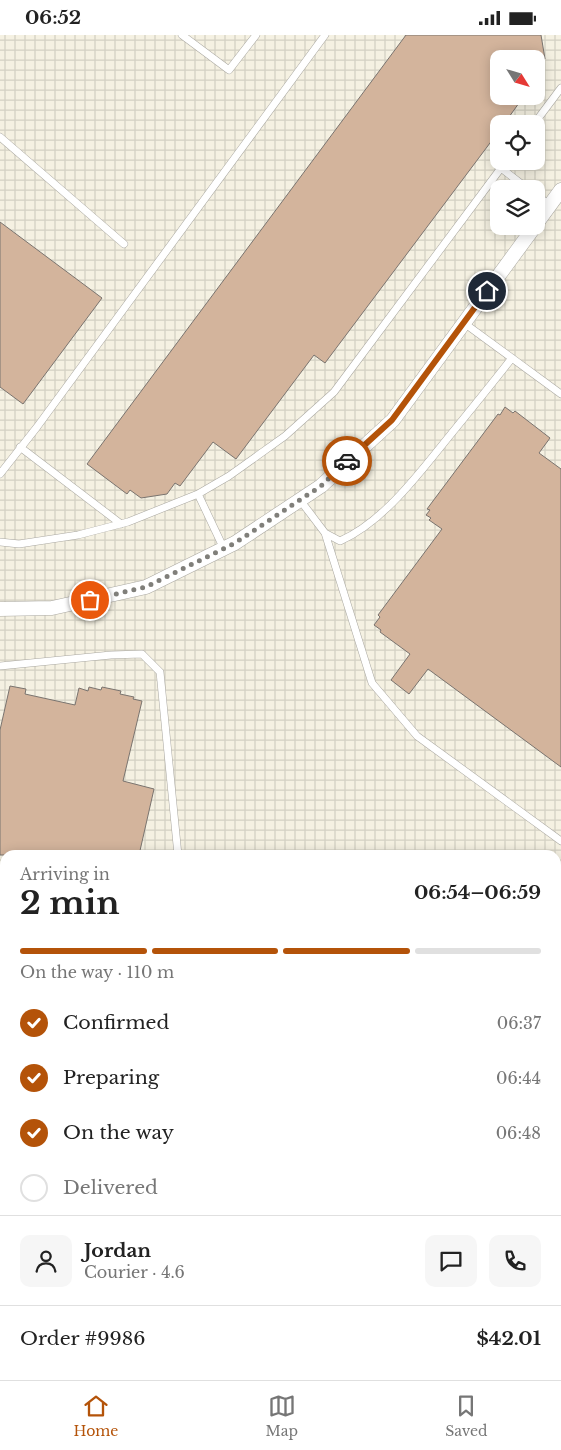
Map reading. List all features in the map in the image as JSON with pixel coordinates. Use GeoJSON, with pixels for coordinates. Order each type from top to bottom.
{"type":"FeatureCollection","features":[{"type":"Feature","properties":{"kind":"street"},"geometry":{"type":"LineString","coordinates":[[545,212],[561,190]]}},
{"type":"Feature","properties":{"kind":"street"},"geometry":{"type":"LineString","coordinates":[[0,609],[52,608],[146,587],[235,543],[321,486],[392,420],[528,235]]}},
{"type":"Feature","properties":{"kind":"lane"},"geometry":{"type":"LineString","coordinates":[[182,35],[229,70],[256,35]]}},
{"type":"Feature","properties":{"kind":"lane"},"geometry":{"type":"LineString","coordinates":[[0,474],[325,35]]}},
{"type":"Feature","properties":{"kind":"lane"},"geometry":{"type":"LineString","coordinates":[[541,115],[561,88]]}},
{"type":"Feature","properties":{"kind":"lane"},"geometry":{"type":"LineString","coordinates":[[0,137],[124,245]]}},
{"type":"Feature","properties":{"kind":"lane"},"geometry":{"type":"LineString","coordinates":[[0,542],[19,544],[78,535],[122,524],[198,494],[229,476],[285,436],[334,392],[500,170]]}},
{"type":"Feature","properties":{"kind":"lane"},"geometry":{"type":"LineString","coordinates":[[504,170],[516,180]]}},
{"type":"Feature","properties":{"kind":"lane"},"geometry":{"type":"LineString","coordinates":[[545,201],[550,205]]}},
{"type":"Feature","properties":{"kind":"lane"},"geometry":{"type":"LineString","coordinates":[[464,323],[561,394]]}},
{"type":"Feature","properties":{"kind":"lane"},"geometry":{"type":"LineString","coordinates":[[325,533],[340,541],[355,535],[379,515],[412,482],[512,358]]}},
{"type":"Feature","properties":{"kind":"lane"},"geometry":{"type":"LineString","coordinates":[[20,447],[122,524]]}},
{"type":"Feature","properties":{"kind":"lane"},"geometry":{"type":"LineString","coordinates":[[198,494],[224,549]]}},
{"type":"Feature","properties":{"kind":"lane"},"geometry":{"type":"LineString","coordinates":[[300,500],[325,533],[372,683],[417,736],[561,841]]}},
{"type":"Feature","properties":{"kind":"lane"},"geometry":{"type":"LineString","coordinates":[[0,666],[111,655],[142,654],[160,672],[178,850]]}},
{"type":"Feature","properties":{"kind":"shaded area"},"geometry":{"type":"Polygon","coordinates":[[[0,35],[561,35],[561,850],[0,850],[0,35]]]}},
{"type":"Feature","properties":{"kind":"building"},"geometry":{"type":"Polygon","coordinates":[[[406,35],[541,35],[544,50],[490,50],[490,105],[518,105],[510,115],[490,115],[490,143],[325,363],[314,355],[236,459],[213,442],[180,486],[175,483],[167,494],[141,498],[130,490],[127,494],[87,464],[406,35]]]}},
{"type":"Feature","properties":{"kind":"building"},"geometry":{"type":"Polygon","coordinates":[[[0,222],[102,298],[23,404],[0,387],[0,222]]]}},
{"type":"Feature","properties":{"kind":"building"},"geometry":{"type":"Polygon","coordinates":[[[505,407],[513,413],[515,411],[550,438],[539,453],[561,469],[561,767],[428,669],[409,694],[391,680],[410,654],[380,632],[381,630],[374,625],[380,617],[378,615],[442,529],[429,520],[431,518],[426,515],[430,510],[427,509],[505,407]]]}},
{"type":"Feature","properties":{"kind":"building"},"geometry":{"type":"Polygon","coordinates":[[[10,686],[26,689],[25,694],[75,705],[79,688],[88,691],[89,687],[101,690],[102,687],[121,691],[120,694],[142,701],[123,781],[154,789],[140,850],[0,850],[0,730],[10,686]]]}},
{"type":"Feature","properties":{"kind":"way so far"},"geometry":{"type":"LineString","coordinates":[[90,600],[146,587],[235,543],[321,486],[347,461]]}},
{"type":"Feature","properties":{"kind":"route"},"geometry":{"type":"LineString","coordinates":[[347,461],[392,420],[487,291]]}}]}
